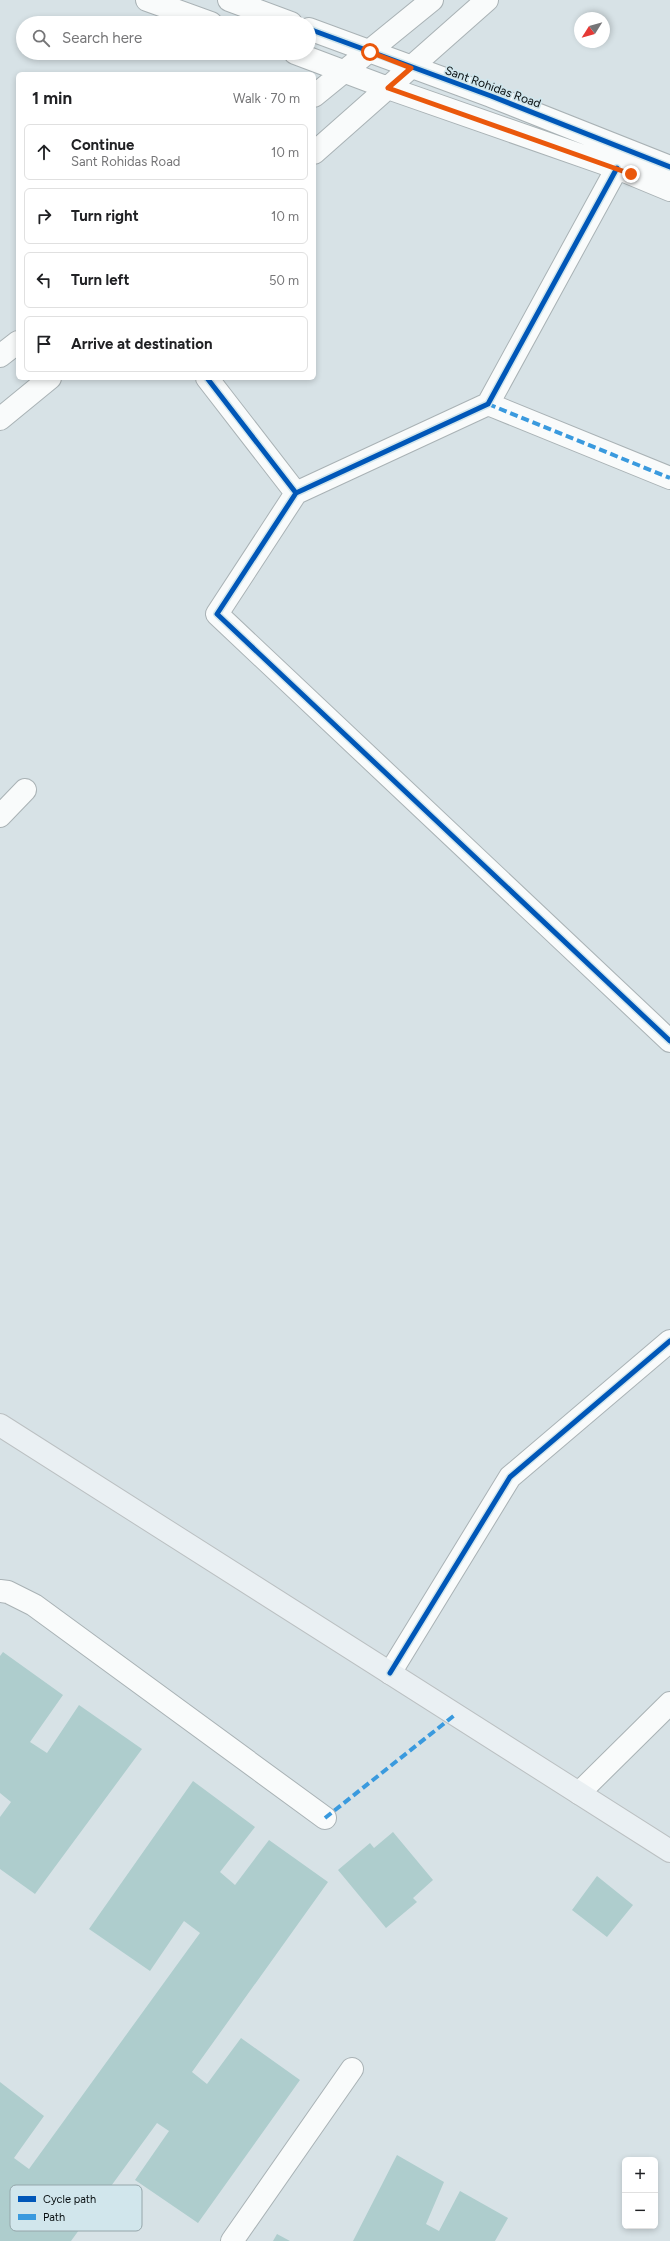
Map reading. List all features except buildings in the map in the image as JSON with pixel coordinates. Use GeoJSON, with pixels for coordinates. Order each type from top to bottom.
{"type":"FeatureCollection","features":[{"type":"Feature","properties":{"kind":"main road"},"geometry":{"type":"LineString","coordinates":[[0,1425],[670,1851]]}},
{"type":"Feature","properties":{"kind":"street"},"geometry":{"type":"LineString","coordinates":[[147,0],[192,16]]}},
{"type":"Feature","properties":{"kind":"street"},"geometry":{"type":"LineString","coordinates":[[229,0],[273,16]]}},
{"type":"Feature","properties":{"kind":"street"},"geometry":{"type":"LineString","coordinates":[[316,94],[370,52],[432,0]]}},
{"type":"Feature","properties":{"kind":"street"},"geometry":{"type":"LineString","coordinates":[[316,151],[487,0]]}},
{"type":"Feature","properties":{"kind":"street","name":"Sant Rohidas Road"},"geometry":{"type":"LineString","coordinates":[[316,32],[411,68],[491,96],[670,167]]}},
{"type":"Feature","properties":{"kind":"street"},"geometry":{"type":"LineString","coordinates":[[314,60],[388,88],[617,168],[670,190]]}},
{"type":"Feature","properties":{"kind":"street"},"geometry":{"type":"LineString","coordinates":[[617,168],[488,404],[296,493],[217,614],[670,1041]]}},
{"type":"Feature","properties":{"kind":"street"},"geometry":{"type":"LineString","coordinates":[[0,356],[16,344]]}},
{"type":"Feature","properties":{"kind":"street"},"geometry":{"type":"LineString","coordinates":[[0,419],[48,380]]}},
{"type":"Feature","properties":{"kind":"street"},"geometry":{"type":"LineString","coordinates":[[208,380],[296,493]]}},
{"type":"Feature","properties":{"kind":"street"},"geometry":{"type":"LineString","coordinates":[[488,404],[670,478]]}},
{"type":"Feature","properties":{"kind":"street"},"geometry":{"type":"LineString","coordinates":[[0,816],[25,790]]}},
{"type":"Feature","properties":{"kind":"street"},"geometry":{"type":"LineString","coordinates":[[390,1673],[510,1477],[670,1342]]}},
{"type":"Feature","properties":{"kind":"street"},"geometry":{"type":"LineString","coordinates":[[0,1591],[8,1592],[34,1605],[325,1818]]}},
{"type":"Feature","properties":{"kind":"street"},"geometry":{"type":"LineString","coordinates":[[579,1793],[670,1703]]}},
{"type":"Feature","properties":{"kind":"street"},"geometry":{"type":"LineString","coordinates":[[232,2241],[352,2069]]}},
{"type":"Feature","properties":{"kind":"marked path"},"geometry":{"type":"LineString","coordinates":[[488,404],[670,478]]}},
{"type":"Feature","properties":{"kind":"marked path"},"geometry":{"type":"LineString","coordinates":[[325,1818],[456,1714]]}},
{"type":"Feature","properties":{"kind":"cycle path"},"geometry":{"type":"LineString","coordinates":[[316,32],[491,96],[670,167]]}},
{"type":"Feature","properties":{"kind":"cycle path"},"geometry":{"type":"LineString","coordinates":[[296,493],[488,404],[617,168]]}},
{"type":"Feature","properties":{"kind":"cycle path"},"geometry":{"type":"LineString","coordinates":[[209,380],[296,493],[217,614],[670,1041]]}},
{"type":"Feature","properties":{"kind":"cycle path"},"geometry":{"type":"LineString","coordinates":[[390,1673],[510,1477],[670,1341]]}},
{"type":"Feature","properties":{"kind":"route"},"geometry":{"type":"LineString","coordinates":[[370,52],[411,68],[388,88],[631,174]]}}]}
